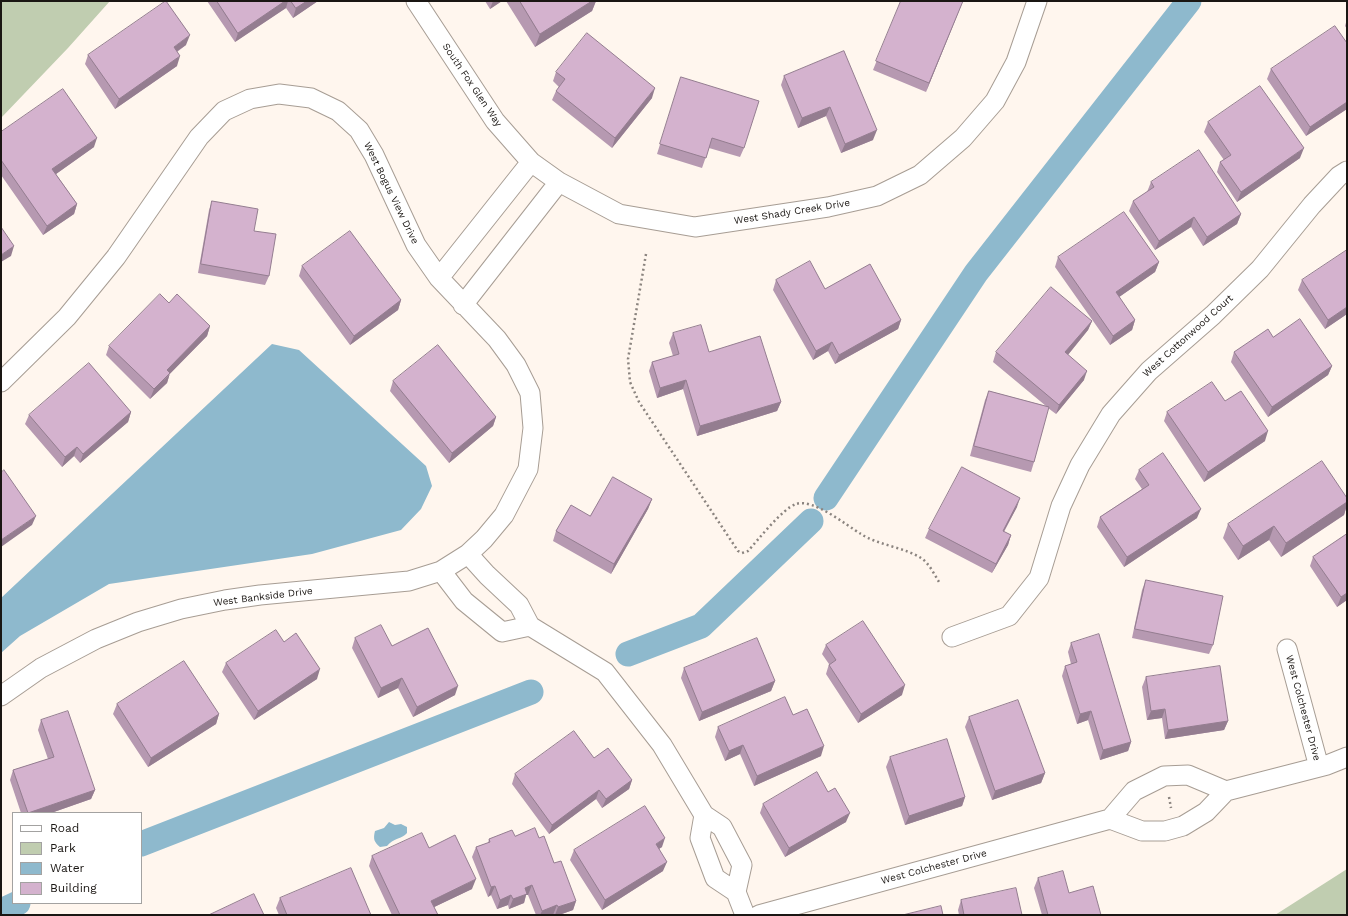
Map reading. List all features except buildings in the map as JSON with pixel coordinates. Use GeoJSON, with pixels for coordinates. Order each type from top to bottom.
{"type":"FeatureCollection","features":[{"type":"Feature","properties":{"kind":"street","name":"South Fox Glen Way"},"geometry":{"type":"LineString","coordinates":[[416,1],[495,121],[532,162]]}},
{"type":"Feature","properties":{"kind":"street","name":"West Shady Creek Drive"},"geometry":{"type":"LineString","coordinates":[[532,162],[558,182],[619,214],[695,227],[828,208],[877,196],[920,176],[963,138],[995,101],[1016,62],[1037,1]]}},
{"type":"Feature","properties":{"kind":"street","name":"West Bogus View Drive"},"geometry":{"type":"LineString","coordinates":[[1,382],[67,317],[116,257],[199,137],[224,111],[250,99],[279,94],[311,98],[338,111],[359,130],[374,154],[416,245],[439,278],[463,305],[497,339],[516,365],[530,393],[533,428],[528,469],[504,515],[484,539],[468,554]]}},
{"type":"Feature","properties":{"kind":"street"},"geometry":{"type":"LineString","coordinates":[[439,278],[532,162]]}},
{"type":"Feature","properties":{"kind":"street","name":"West Cottonwood Court"},"geometry":{"type":"LineString","coordinates":[[952,637],[1009,616],[1039,578],[1061,506],[1080,464],[1112,414],[1148,371],[1213,315],[1260,269],[1312,205],[1339,176],[1347,171]]}},
{"type":"Feature","properties":{"kind":"street"},"geometry":{"type":"LineString","coordinates":[[463,305],[558,182]]}},
{"type":"Feature","properties":{"kind":"street"},"geometry":{"type":"LineString","coordinates":[[468,554],[486,575],[519,604],[530,626],[605,672],[662,745],[704,815],[722,827],[742,865],[736,892]]}},
{"type":"Feature","properties":{"kind":"street","name":"West Bankside Drive"},"geometry":{"type":"LineString","coordinates":[[1,696],[41,668],[96,639],[138,622],[181,609],[225,600],[260,595],[409,581],[441,572],[468,554]]}},
{"type":"Feature","properties":{"kind":"street"},"geometry":{"type":"LineString","coordinates":[[441,572],[464,601],[502,632],[530,626]]}},
{"type":"Feature","properties":{"kind":"street","name":"West Colchester Drive"},"geometry":{"type":"LineString","coordinates":[[1286,649],[1319,767]]}},
{"type":"Feature","properties":{"kind":"street","name":"West Colchester Drive"},"geometry":{"type":"LineString","coordinates":[[1226,791],[1319,767],[1347,757]]}},
{"type":"Feature","properties":{"kind":"street"},"geometry":{"type":"LineString","coordinates":[[1188,775],[1226,791],[1206,812],[1183,826],[1165,831],[1142,831],[1110,819],[1134,791],[1164,776],[1188,775]]}},
{"type":"Feature","properties":{"kind":"street"},"geometry":{"type":"LineString","coordinates":[[704,815],[700,838],[715,878],[736,892],[746,915]]}},
{"type":"Feature","properties":{"kind":"street","name":"West Colchester Drive"},"geometry":{"type":"LineString","coordinates":[[759,915],[1110,819]]}},
{"type":"Feature","properties":{"kind":"path"},"geometry":{"type":"LineString","coordinates":[[646,254],[628,359],[630,382],[639,402],[738,551],[742,553],[748,551],[786,510],[796,504],[808,503],[866,537],[921,558],[932,569],[939,582]]}},
{"type":"Feature","properties":{"kind":"path"},"geometry":{"type":"LineString","coordinates":[[1168,794],[1171,809]]}},
{"type":"Feature","properties":{"kind":"green space"},"geometry":{"type":"Polygon","coordinates":[[[1,1],[110,1],[68,48],[1,118],[1,1]]]}},
{"type":"Feature","properties":{"kind":"green space"},"geometry":{"type":"Polygon","coordinates":[[[1347,869],[1347,915],[1275,915],[1347,869]]]}},
{"type":"Feature","properties":{"kind":"water"},"geometry":{"type":"Polygon","coordinates":[[[272,344],[299,350],[426,466],[432,486],[421,509],[401,530],[312,554],[109,584],[20,636],[1,653],[1,598],[272,344]]]}},
{"type":"Feature","properties":{"kind":"water"},"geometry":{"type":"Polygon","coordinates":[[[389,822],[395,825],[401,824],[407,827],[407,833],[392,841],[387,846],[380,847],[374,840],[375,831],[384,828],[389,822]]]}},
{"type":"Feature","properties":{"kind":"waterway"},"geometry":{"type":"LineString","coordinates":[[826,498],[976,273],[1189,1]]}},
{"type":"Feature","properties":{"kind":"waterway"},"geometry":{"type":"LineString","coordinates":[[628,654],[701,626],[811,521]]}},
{"type":"Feature","properties":{"kind":"waterway"},"geometry":{"type":"LineString","coordinates":[[142,844],[531,692]]}},
{"type":"Feature","properties":{"kind":"waterway"},"geometry":{"type":"LineString","coordinates":[[1,911],[16,904]]}}]}
